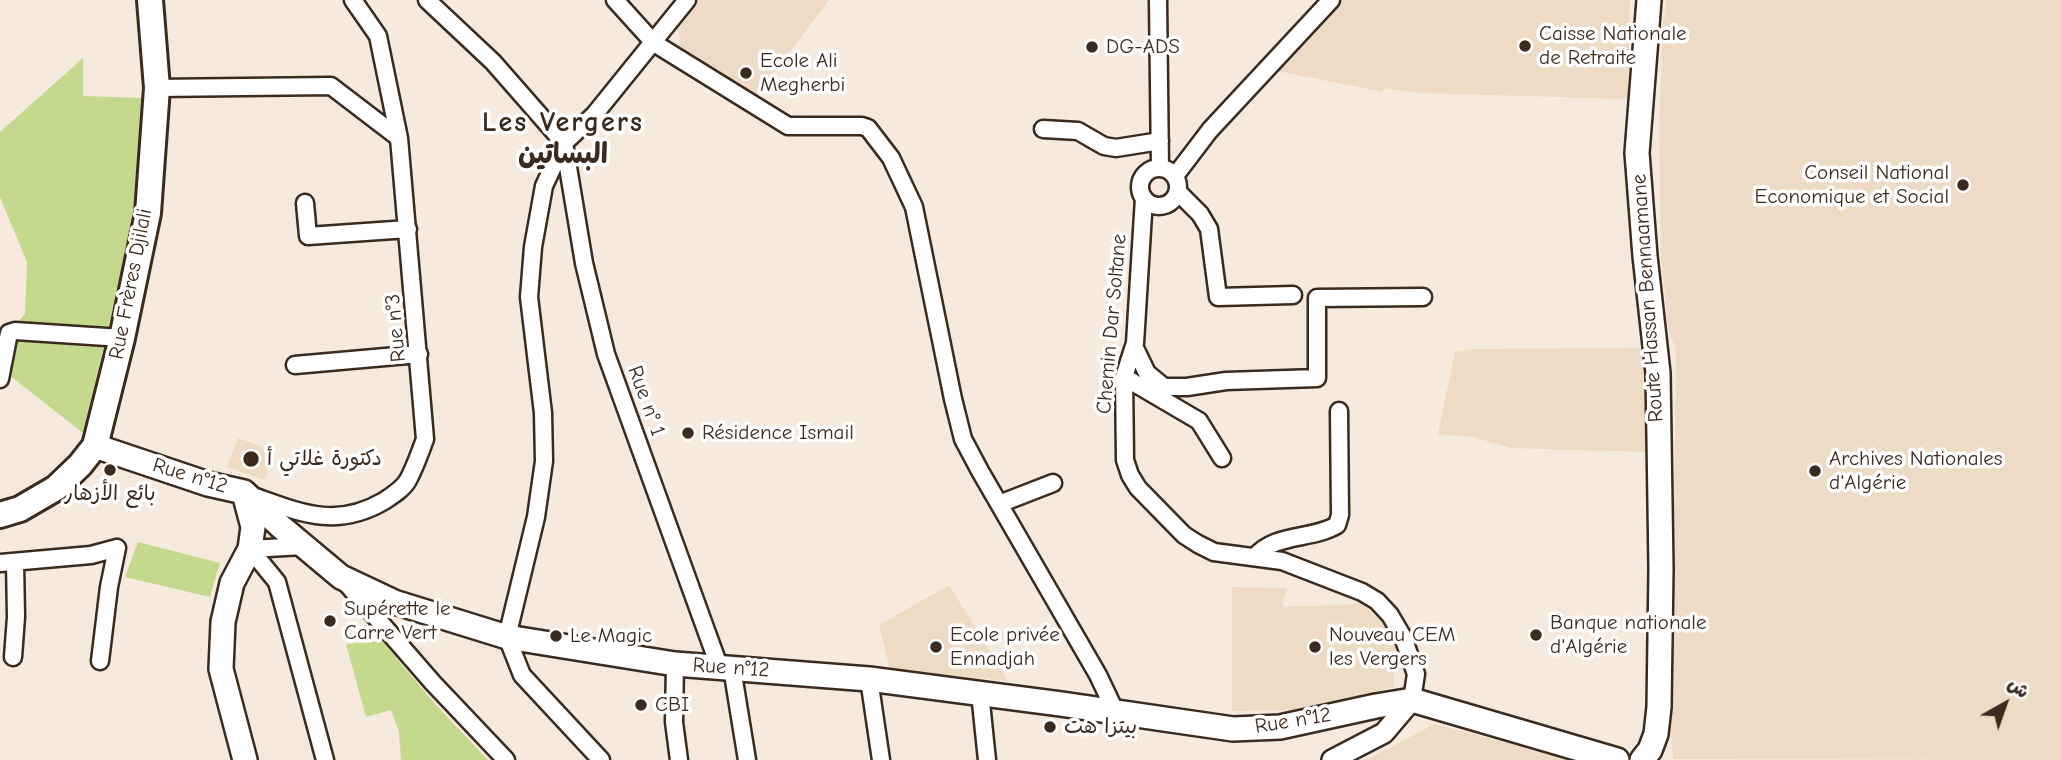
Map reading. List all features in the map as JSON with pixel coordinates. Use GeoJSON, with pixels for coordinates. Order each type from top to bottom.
{"type":"FeatureCollection","features":[{"type":"Feature","properties":{"kind":"main road","name":"Rue Frères Djilali"},"geometry":{"type":"LineString","coordinates":[[0,515],[20,509],[56,488],[95,446],[122,338],[148,213],[156,88],[150,0]]}},
{"type":"Feature","properties":{"kind":"main road","name":"Route Hassan Bennaamane"},"geometry":{"type":"LineString","coordinates":[[1642,760],[1650,750],[1656,734],[1661,596],[1658,373],[1637,153],[1649,0]]}},
{"type":"Feature","properties":{"kind":"main road","name":"Rue n°12"},"geometry":{"type":"LineString","coordinates":[[95,446],[208,484],[244,492],[341,577],[417,610],[507,637],[676,664],[869,679],[1233,729],[1269,728],[1412,700]]}},
{"type":"Feature","properties":{"kind":"main road"},"geometry":{"type":"LineString","coordinates":[[244,492],[253,527],[250,548],[232,583],[223,622],[220,669],[245,760]]}},
{"type":"Feature","properties":{"kind":"main road"},"geometry":{"type":"LineString","coordinates":[[1412,700],[1617,760]]}},
{"type":"Feature","properties":{"kind":"street","name":"Rue n°3"},"geometry":{"type":"LineString","coordinates":[[244,492],[324,518],[358,513],[395,494],[407,482],[425,439],[399,138],[378,36],[353,0]]}},
{"type":"Feature","properties":{"kind":"street"},"geometry":{"type":"LineString","coordinates":[[427,0],[493,62],[564,143]]}},
{"type":"Feature","properties":{"kind":"street"},"geometry":{"type":"LineString","coordinates":[[615,0],[654,43],[788,126],[862,126],[868,128],[891,158],[914,207],[963,439],[1098,674],[1116,713]]}},
{"type":"Feature","properties":{"kind":"street"},"geometry":{"type":"LineString","coordinates":[[601,760],[522,674],[507,637],[536,517],[544,461],[543,413],[529,298],[533,247],[544,186],[564,143],[594,115],[687,0]]}},
{"type":"Feature","properties":{"kind":"street"},"geometry":{"type":"LineString","coordinates":[[1158,0],[1160,141],[1167,172],[1179,187],[1171,203],[1160,206],[1148,203],[1144,198],[1141,181],[1149,172],[1167,172],[1210,130],[1331,0]]}},
{"type":"Feature","properties":{"kind":"street"},"geometry":{"type":"LineString","coordinates":[[156,88],[331,86],[399,138]]}},
{"type":"Feature","properties":{"kind":"street"},"geometry":{"type":"LineString","coordinates":[[1043,129],[1079,131],[1104,146],[1116,148],[1160,141]]}},
{"type":"Feature","properties":{"kind":"street","name":"Rue n° 1"},"geometry":{"type":"LineString","coordinates":[[564,143],[584,263],[606,354],[725,667],[747,760]]}},
{"type":"Feature","properties":{"kind":"street"},"geometry":{"type":"LineString","coordinates":[[1178,192],[1200,214],[1209,229],[1218,297],[1293,295]]}},
{"type":"Feature","properties":{"kind":"street","name":"Chemin Dar Soltane"},"geometry":{"type":"LineString","coordinates":[[1144,198],[1134,346],[1124,377],[1125,460],[1138,488],[1184,535],[1214,552],[1282,561],[1362,592],[1377,601],[1390,615],[1416,674],[1412,700]]}},
{"type":"Feature","properties":{"kind":"street"},"geometry":{"type":"LineString","coordinates":[[305,203],[308,236],[408,229]]}},
{"type":"Feature","properties":{"kind":"street"},"geometry":{"type":"LineString","coordinates":[[1134,346],[1147,373],[1164,387],[1187,387],[1226,381],[1317,378],[1317,298],[1423,297]]}},
{"type":"Feature","properties":{"kind":"street"},"geometry":{"type":"LineString","coordinates":[[0,379],[9,333],[15,331],[122,338]]}},
{"type":"Feature","properties":{"kind":"street"},"geometry":{"type":"LineString","coordinates":[[295,365],[419,354]]}},
{"type":"Feature","properties":{"kind":"street"},"geometry":{"type":"LineString","coordinates":[[1124,377],[1199,421],[1222,458]]}},
{"type":"Feature","properties":{"kind":"street"},"geometry":{"type":"LineString","coordinates":[[1255,557],[1266,546],[1328,531],[1337,525],[1340,515],[1339,411]]}},
{"type":"Feature","properties":{"kind":"street"},"geometry":{"type":"LineString","coordinates":[[999,504],[1053,483]]}},
{"type":"Feature","properties":{"kind":"street"},"geometry":{"type":"LineString","coordinates":[[250,548],[303,546]]}},
{"type":"Feature","properties":{"kind":"street"},"geometry":{"type":"LineString","coordinates":[[13,657],[16,617],[7,562],[91,555],[117,548],[100,661]]}},
{"type":"Feature","properties":{"kind":"street"},"geometry":{"type":"LineString","coordinates":[[250,548],[277,582],[325,760]]}},
{"type":"Feature","properties":{"kind":"street"},"geometry":{"type":"LineString","coordinates":[[341,577],[433,683],[506,760]]}},
{"type":"Feature","properties":{"kind":"street"},"geometry":{"type":"LineString","coordinates":[[676,664],[674,722],[679,760]]}},
{"type":"Feature","properties":{"kind":"street"},"geometry":{"type":"LineString","coordinates":[[869,679],[881,760]]}},
{"type":"Feature","properties":{"kind":"street"},"geometry":{"type":"LineString","coordinates":[[980,693],[987,760]]}},
{"type":"Feature","properties":{"kind":"street"},"geometry":{"type":"LineString","coordinates":[[1332,760],[1384,733],[1412,700]]}},
{"type":"Feature","properties":{"kind":"shaded area","name":"Ecole Ali Megherbi"},"geometry":{"type":"Polygon","coordinates":[[[698,0],[829,0],[754,99],[681,47],[678,25],[698,0]]]}},
{"type":"Feature","properties":{"kind":"shaded area","name":"Caisse Nationale de Retraite"},"geometry":{"type":"Polygon","coordinates":[[[1343,0],[1630,0],[1628,99],[1421,93],[1383,88],[1383,92],[1277,71],[1343,0]]]}},
{"type":"Feature","properties":{"kind":"shaded area"},"geometry":{"type":"Polygon","coordinates":[[[1666,0],[2061,0],[2061,760],[1673,759],[1671,733],[1676,360],[1668,327],[1661,255],[1659,126],[1666,0]]]}},
{"type":"Feature","properties":{"kind":"shaded area"},"geometry":{"type":"Polygon","coordinates":[[[1643,348],[1649,452],[1511,448],[1473,437],[1438,434],[1455,352],[1473,349],[1643,348]]]}},
{"type":"Feature","properties":{"kind":"shaded area","name":"دكتورة غلاتي أ"},"geometry":{"type":"Polygon","coordinates":[[[238,438],[274,451],[264,480],[227,467],[238,438]]]}},
{"type":"Feature","properties":{"kind":"shaded area","name":"Ecole privée Ennadjah"},"geometry":{"type":"Polygon","coordinates":[[[949,585],[1008,681],[890,669],[879,625],[949,585]]]}},
{"type":"Feature","properties":{"kind":"shaded area","name":"Nouveau CEM les Vergers"},"geometry":{"type":"Polygon","coordinates":[[[1232,587],[1288,588],[1282,602],[1284,607],[1361,602],[1387,628],[1406,666],[1394,673],[1394,687],[1306,710],[1232,711],[1232,587]]]}},
{"type":"Feature","properties":{"kind":"shaded area"},"geometry":{"type":"Polygon","coordinates":[[[1435,724],[1570,760],[1366,760],[1435,724]]]}},
{"type":"Feature","properties":{"kind":"green space"},"geometry":{"type":"Polygon","coordinates":[[[83,58],[83,96],[144,98],[142,140],[130,225],[83,433],[0,368],[0,328],[12,328],[25,314],[27,262],[0,197],[0,132],[83,58]]]}},
{"type":"Feature","properties":{"kind":"green space"},"geometry":{"type":"Polygon","coordinates":[[[138,542],[220,563],[210,597],[125,577],[138,542]]]}},
{"type":"Feature","properties":{"kind":"green space"},"geometry":{"type":"Polygon","coordinates":[[[382,641],[435,704],[488,760],[401,760],[399,732],[391,710],[366,717],[346,644],[382,641]]]}},
{"type":"Feature","properties":{"kind":"place","name":"Caisse Nationale de Retraite"},"geometry":{"type":"Point","coordinates":[1525,46]}},
{"type":"Feature","properties":{"kind":"place","name":"DG-ADS"},"geometry":{"type":"Point","coordinates":[1092,47]}},
{"type":"Feature","properties":{"kind":"place","name":"Ecole Ali Megherbi"},"geometry":{"type":"Point","coordinates":[746,73]}},
{"type":"Feature","properties":{"kind":"place","name":"Conseil National Economique et Social"},"geometry":{"type":"Point","coordinates":[1963,185]}},
{"type":"Feature","properties":{"kind":"place","name":"Résidence Ismail"},"geometry":{"type":"Point","coordinates":[688,433]}},
{"type":"Feature","properties":{"kind":"place","name":"دكتورة غلاتي أ"},"geometry":{"type":"Point","coordinates":[251,459]}},
{"type":"Feature","properties":{"kind":"place","name":"بائع الأزهار"},"geometry":{"type":"Point","coordinates":[110,470]}},
{"type":"Feature","properties":{"kind":"place","name":"Archives Nationales d'Algérie"},"geometry":{"type":"Point","coordinates":[1815,471]}},
{"type":"Feature","properties":{"kind":"place","name":"Supérette le Carre Vert"},"geometry":{"type":"Point","coordinates":[330,621]}},
{"type":"Feature","properties":{"kind":"place","name":"Banque nationale d'Algérie"},"geometry":{"type":"Point","coordinates":[1536,635]}},
{"type":"Feature","properties":{"kind":"place","name":"Le Magic"},"geometry":{"type":"Point","coordinates":[556,636]}},
{"type":"Feature","properties":{"kind":"place","name":"Ecole privée Ennadjah"},"geometry":{"type":"Point","coordinates":[936,647]}},
{"type":"Feature","properties":{"kind":"place","name":"Nouveau CEM les Vergers"},"geometry":{"type":"Point","coordinates":[1315,647]}},
{"type":"Feature","properties":{"kind":"place","name":"CBI"},"geometry":{"type":"Point","coordinates":[641,705]}},
{"type":"Feature","properties":{"kind":"place","name":"بيتزا هت"},"geometry":{"type":"Point","coordinates":[1050,727]}},
{"type":"Feature","properties":{"kind":"district","name":"Les Vergers البساتين"},"geometry":{"type":"Point","coordinates":[563,139]}}]}
